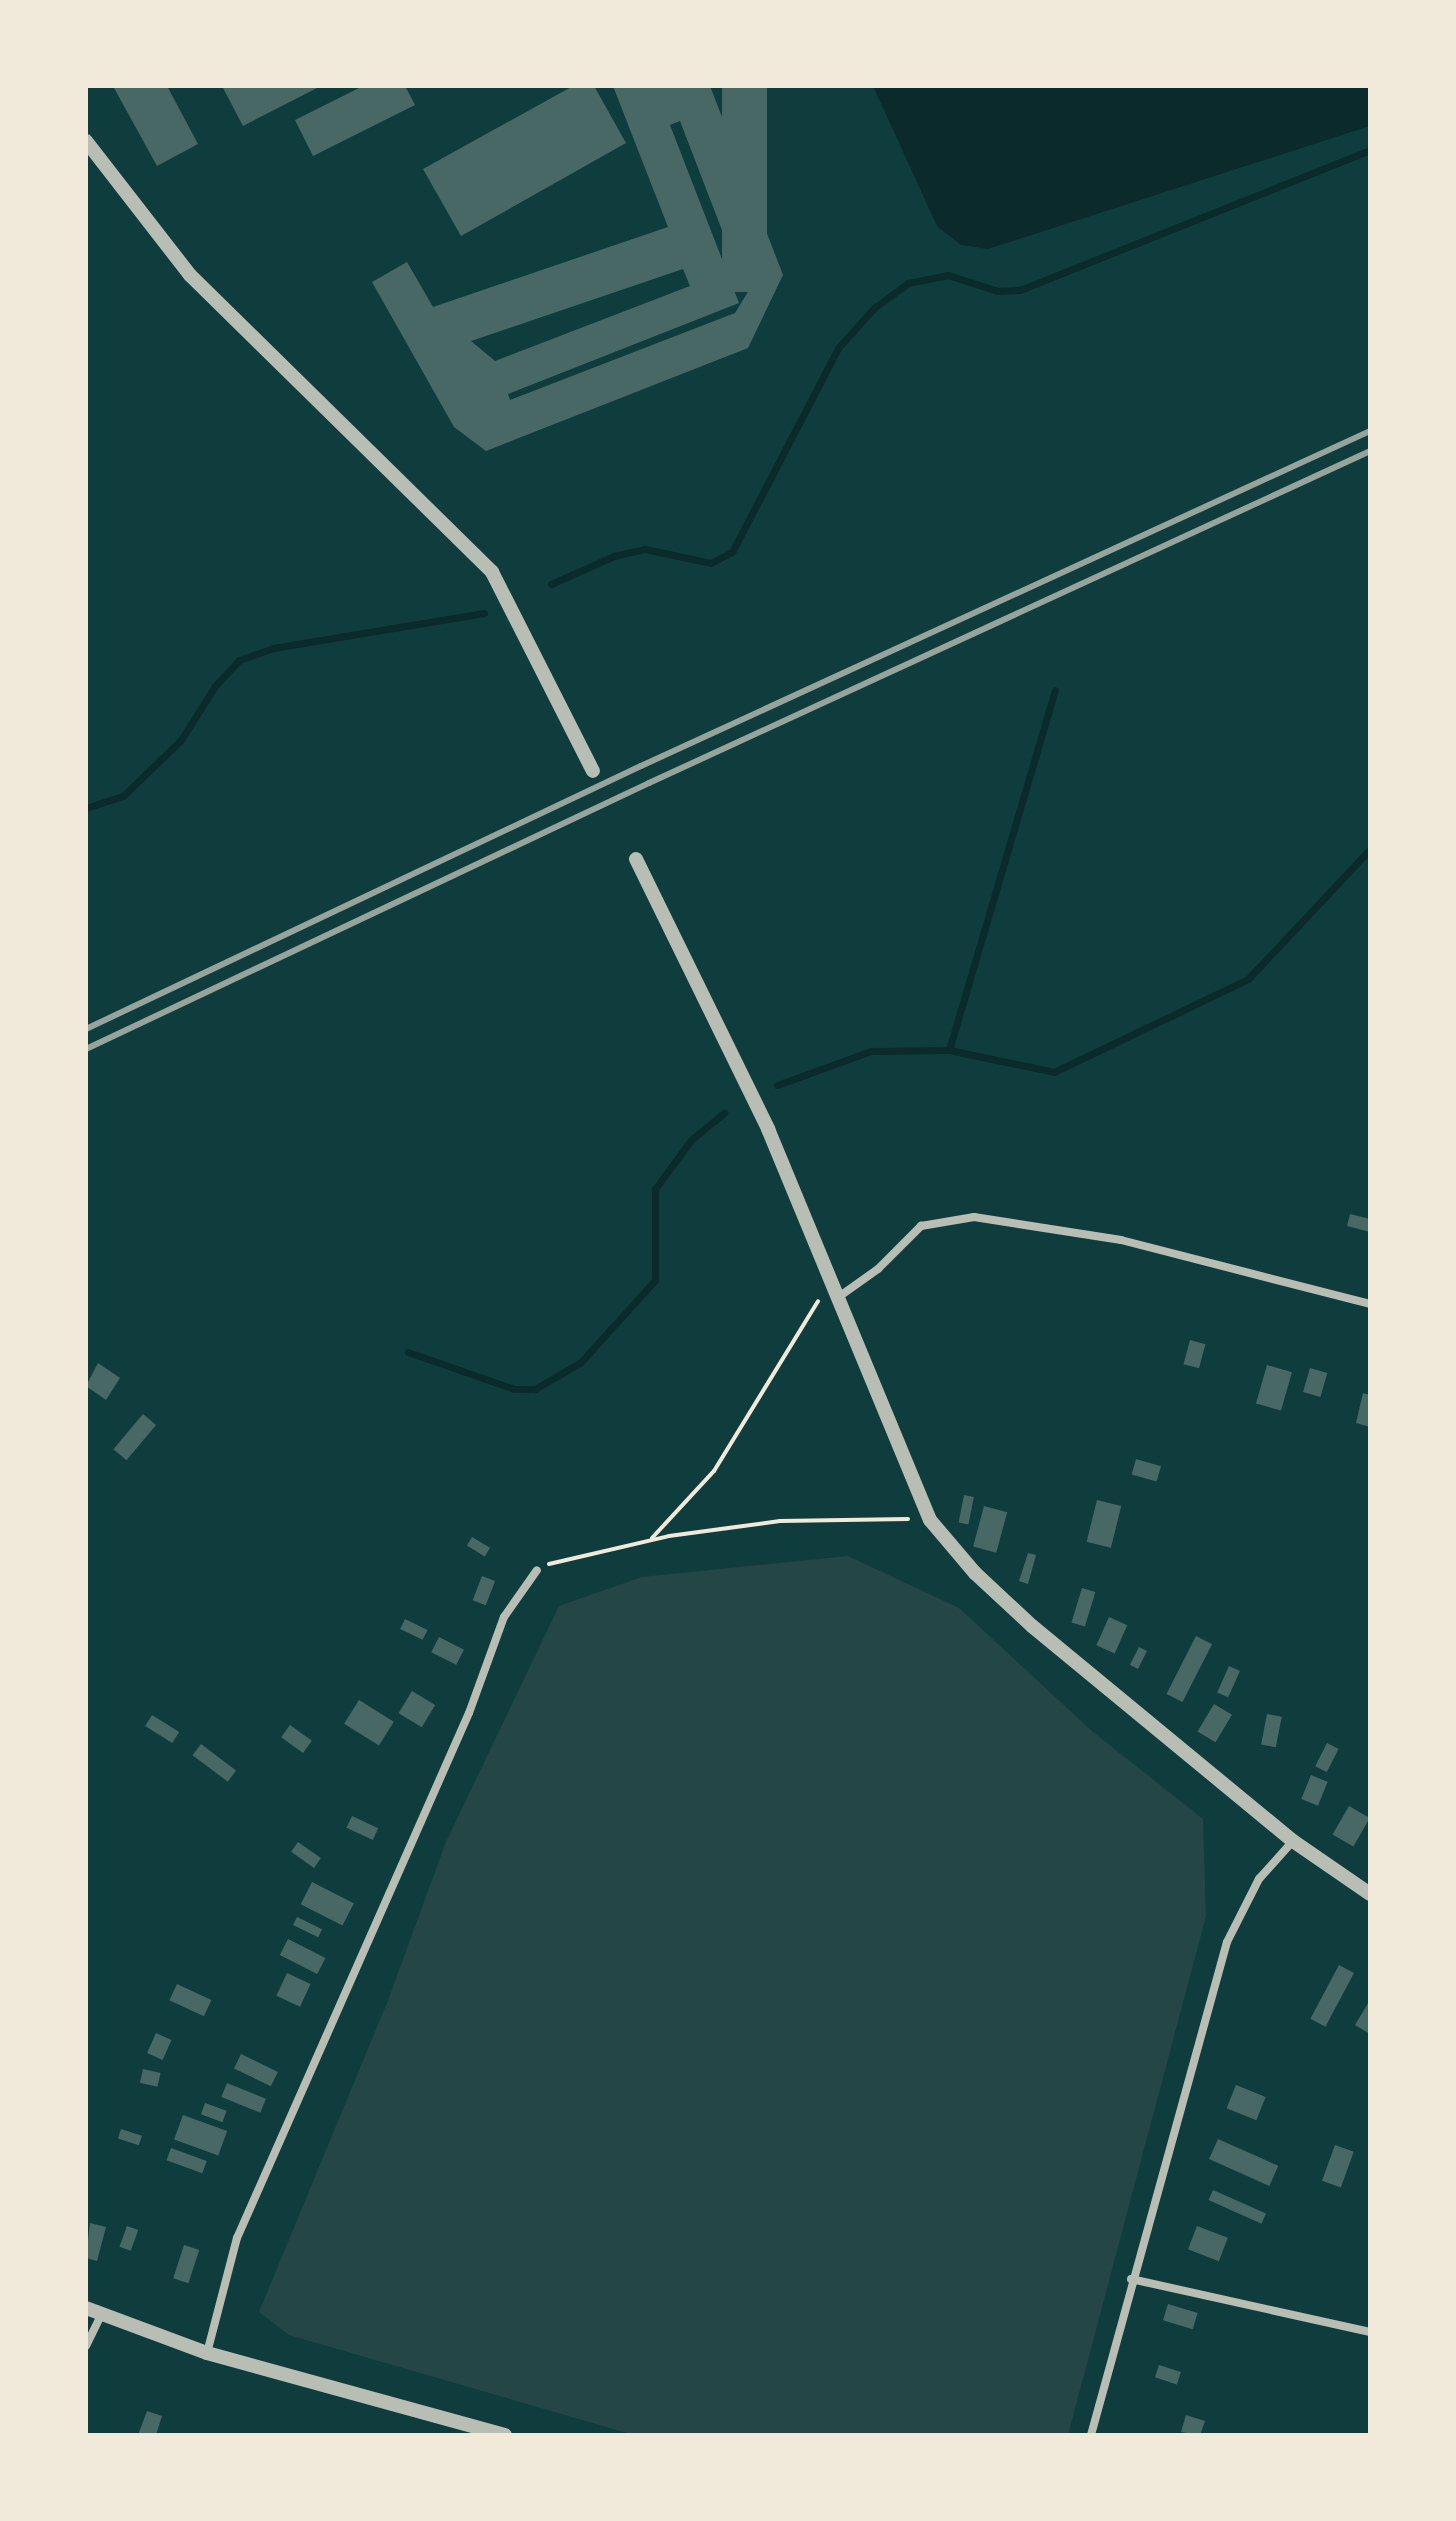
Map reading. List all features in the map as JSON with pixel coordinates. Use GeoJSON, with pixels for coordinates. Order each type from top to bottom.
{"type":"FeatureCollection","features":[{"type":"Feature","properties":{"kind":"street"},"geometry":{"type":"LineString","coordinates":[[86,141],[227,314],[492,572],[593,771]]}},
{"type":"Feature","properties":{"kind":"street"},"geometry":{"type":"LineString","coordinates":[[636,859],[768,1129],[930,1520],[975,1573],[1032,1626],[1293,1841],[1370,1894]]}},
{"type":"Feature","properties":{"kind":"street"},"geometry":{"type":"LineString","coordinates":[[837,1290],[878,1269],[921,1226],[974,1217],[1121,1240],[1370,1304]]}},
{"type":"Feature","properties":{"kind":"street"},"geometry":{"type":"LineString","coordinates":[[207,2353],[237,2238],[469,1713],[504,1617],[537,1570]]}},
{"type":"Feature","properties":{"kind":"street"},"geometry":{"type":"LineString","coordinates":[[1091,2435],[1131,2279],[1227,1942],[1259,1879],[1293,1841]]}},
{"type":"Feature","properties":{"kind":"street"},"geometry":{"type":"LineString","coordinates":[[1131,2279],[1370,2332]]}},
{"type":"Feature","properties":{"kind":"street"},"geometry":{"type":"LineString","coordinates":[[86,2308],[207,2353],[505,2435]]}},
{"type":"Feature","properties":{"kind":"street"},"geometry":{"type":"LineString","coordinates":[[86,2346],[102,2313]]}},
{"type":"Feature","properties":{"kind":"path"},"geometry":{"type":"LineString","coordinates":[[650,1540],[714,1471],[805,1317],[837,1290]]}},
{"type":"Feature","properties":{"kind":"path"},"geometry":{"type":"LineString","coordinates":[[537,1570],[560,1559],[650,1540],[822,1517],[930,1520]]}},
{"type":"Feature","properties":{"kind":"shaded area"},"geometry":{"type":"Polygon","coordinates":[[[873,86],[1370,86],[1370,126],[988,249],[961,245],[937,226],[873,86]]]}},
{"type":"Feature","properties":{"kind":"shaded area"},"geometry":{"type":"Polygon","coordinates":[[[848,1556],[959,1608],[1093,1732],[1203,1819],[1206,1916],[1068,2435],[634,2435],[289,2335],[259,2312],[387,2003],[446,1842],[559,1606],[642,1577],[848,1556]]]}},
{"type":"Feature","properties":{"kind":"building"},"geometry":{"type":"Polygon","coordinates":[[[113,86],[167,86],[198,144],[157,166],[113,86]]]}},
{"type":"Feature","properties":{"kind":"building"},"geometry":{"type":"Polygon","coordinates":[[[222,86],[321,86],[243,126],[222,86]]]}},
{"type":"Feature","properties":{"kind":"building"},"geometry":{"type":"Polygon","coordinates":[[[363,86],[405,86],[415,105],[313,156],[295,120],[363,86]]]}},
{"type":"Feature","properties":{"kind":"building"},"geometry":{"type":"Polygon","coordinates":[[[573,86],[594,86],[626,143],[461,236],[423,169],[573,86]]]}},
{"type":"Feature","properties":{"kind":"building"},"geometry":{"type":"Polygon","coordinates":[[[613,86],[710,86],[783,275],[748,348],[486,451],[454,427],[372,282],[407,262],[433,307],[668,227],[613,86]],[[680,121],[670,125],[739,303],[508,394],[510,400],[735,313],[751,287],[745,290],[680,121]],[[683,269],[471,341],[495,361],[690,286],[683,269]]]}},
{"type":"Feature","properties":{"kind":"building"},"geometry":{"type":"Polygon","coordinates":[[[722,86],[767,86],[767,292],[722,292],[722,86]]]}},
{"type":"Feature","properties":{"kind":"building"},"geometry":{"type":"Polygon","coordinates":[[[1350,1214],[1370,1219],[1370,1232],[1347,1226],[1350,1214]]]}},
{"type":"Feature","properties":{"kind":"building"},"geometry":{"type":"Polygon","coordinates":[[[1190,1340],[1205,1344],[1199,1368],[1184,1364],[1190,1340]]]}},
{"type":"Feature","properties":{"kind":"building"},"geometry":{"type":"Polygon","coordinates":[[[98,1363],[120,1378],[106,1400],[86,1386],[98,1363]]]}},
{"type":"Feature","properties":{"kind":"building"},"geometry":{"type":"Polygon","coordinates":[[[1267,1365],[1292,1372],[1281,1411],[1256,1403],[1267,1365]]]}},
{"type":"Feature","properties":{"kind":"building"},"geometry":{"type":"Polygon","coordinates":[[[1310,1368],[1327,1373],[1320,1397],[1303,1392],[1310,1368]]]}},
{"type":"Feature","properties":{"kind":"building"},"geometry":{"type":"Polygon","coordinates":[[[1363,1393],[1370,1395],[1370,1427],[1356,1423],[1363,1393]]]}},
{"type":"Feature","properties":{"kind":"building"},"geometry":{"type":"Polygon","coordinates":[[[143,1414],[156,1425],[126,1460],[113,1449],[143,1414]]]}},
{"type":"Feature","properties":{"kind":"building"},"geometry":{"type":"Polygon","coordinates":[[[1136,1459],[1161,1466],[1157,1482],[1132,1474],[1136,1459]]]}},
{"type":"Feature","properties":{"kind":"building"},"geometry":{"type":"Polygon","coordinates":[[[964,1495],[974,1497],[968,1524],[959,1522],[964,1495]]]}},
{"type":"Feature","properties":{"kind":"building"},"geometry":{"type":"Polygon","coordinates":[[[1097,1500],[1121,1506],[1111,1548],[1087,1542],[1097,1500]]]}},
{"type":"Feature","properties":{"kind":"building"},"geometry":{"type":"Polygon","coordinates":[[[984,1506],[1007,1512],[996,1553],[973,1547],[984,1506]]]}},
{"type":"Feature","properties":{"kind":"building"},"geometry":{"type":"Polygon","coordinates":[[[472,1537],[490,1548],[485,1556],[467,1546],[472,1537]]]}},
{"type":"Feature","properties":{"kind":"building"},"geometry":{"type":"Polygon","coordinates":[[[1028,1553],[1036,1555],[1028,1584],[1019,1581],[1028,1553]]]}},
{"type":"Feature","properties":{"kind":"building"},"geometry":{"type":"Polygon","coordinates":[[[482,1576],[495,1581],[486,1605],[473,1600],[482,1576]]]}},
{"type":"Feature","properties":{"kind":"building"},"geometry":{"type":"Polygon","coordinates":[[[1082,1588],[1095,1592],[1085,1627],[1071,1622],[1082,1588]]]}},
{"type":"Feature","properties":{"kind":"building"},"geometry":{"type":"Polygon","coordinates":[[[1109,1617],[1127,1625],[1115,1653],[1096,1645],[1109,1617]]]}},
{"type":"Feature","properties":{"kind":"building"},"geometry":{"type":"Polygon","coordinates":[[[405,1619],[427,1630],[423,1640],[400,1629],[405,1619]]]}},
{"type":"Feature","properties":{"kind":"building"},"geometry":{"type":"Polygon","coordinates":[[[1196,1636],[1212,1644],[1183,1702],[1166,1694],[1196,1636]]]}},
{"type":"Feature","properties":{"kind":"building"},"geometry":{"type":"Polygon","coordinates":[[[439,1637],[464,1650],[456,1665],[431,1652],[439,1637]]]}},
{"type":"Feature","properties":{"kind":"building"},"geometry":{"type":"Polygon","coordinates":[[[1139,1647],[1147,1651],[1138,1669],[1130,1665],[1139,1647]]]}},
{"type":"Feature","properties":{"kind":"building"},"geometry":{"type":"Polygon","coordinates":[[[1229,1666],[1240,1671],[1228,1697],[1217,1692],[1229,1666]]]}},
{"type":"Feature","properties":{"kind":"building"},"geometry":{"type":"Polygon","coordinates":[[[412,1691],[435,1705],[422,1727],[399,1713],[412,1691]]]}},
{"type":"Feature","properties":{"kind":"building"},"geometry":{"type":"Polygon","coordinates":[[[359,1700],[394,1722],[379,1745],[344,1724],[359,1700]]]}},
{"type":"Feature","properties":{"kind":"building"},"geometry":{"type":"Polygon","coordinates":[[[1214,1704],[1232,1715],[1216,1742],[1198,1731],[1214,1704]]]}},
{"type":"Feature","properties":{"kind":"building"},"geometry":{"type":"Polygon","coordinates":[[[1267,1714],[1282,1717],[1276,1747],[1261,1744],[1267,1714]]]}},
{"type":"Feature","properties":{"kind":"building"},"geometry":{"type":"Polygon","coordinates":[[[152,1715],[179,1732],[172,1743],[145,1726],[152,1715]]]}},
{"type":"Feature","properties":{"kind":"building"},"geometry":{"type":"Polygon","coordinates":[[[290,1725],[312,1741],[303,1753],[281,1737],[290,1725]]]}},
{"type":"Feature","properties":{"kind":"building"},"geometry":{"type":"Polygon","coordinates":[[[1327,1743],[1339,1749],[1327,1772],[1315,1766],[1327,1743]]]}},
{"type":"Feature","properties":{"kind":"building"},"geometry":{"type":"Polygon","coordinates":[[[201,1744],[236,1770],[228,1782],[193,1755],[201,1744]]]}},
{"type":"Feature","properties":{"kind":"building"},"geometry":{"type":"Polygon","coordinates":[[[1311,1775],[1328,1782],[1318,1806],[1301,1799],[1311,1775]]]}},
{"type":"Feature","properties":{"kind":"building"},"geometry":{"type":"Polygon","coordinates":[[[1349,1806],[1370,1818],[1353,1847],[1332,1835],[1349,1806]]]}},
{"type":"Feature","properties":{"kind":"building"},"geometry":{"type":"Polygon","coordinates":[[[352,1816],[378,1828],[373,1840],[347,1828],[352,1816]]]}},
{"type":"Feature","properties":{"kind":"building"},"geometry":{"type":"Polygon","coordinates":[[[298,1842],[321,1858],[314,1868],[291,1852],[298,1842]]]}},
{"type":"Feature","properties":{"kind":"building"},"geometry":{"type":"Polygon","coordinates":[[[312,1882],[354,1903],[343,1926],[301,1904],[312,1882]]]}},
{"type":"Feature","properties":{"kind":"building"},"geometry":{"type":"Polygon","coordinates":[[[297,1917],[322,1929],[318,1937],[293,1925],[297,1917]]]}},
{"type":"Feature","properties":{"kind":"building"},"geometry":{"type":"Polygon","coordinates":[[[288,1939],[325,1958],[317,1974],[280,1955],[288,1939]]]}},
{"type":"Feature","properties":{"kind":"building"},"geometry":{"type":"Polygon","coordinates":[[[1339,1965],[1354,1973],[1325,2027],[1310,2019],[1339,1965]]]}},
{"type":"Feature","properties":{"kind":"building"},"geometry":{"type":"Polygon","coordinates":[[[287,1973],[311,1984],[300,2007],[276,1996],[287,1973]]]}},
{"type":"Feature","properties":{"kind":"building"},"geometry":{"type":"Polygon","coordinates":[[[177,1984],[211,2000],[204,2016],[169,2000],[177,1984]]]}},
{"type":"Feature","properties":{"kind":"building"},"geometry":{"type":"Polygon","coordinates":[[[1370,2000],[1370,2034],[1355,2025],[1370,2000]]]}},
{"type":"Feature","properties":{"kind":"building"},"geometry":{"type":"Polygon","coordinates":[[[156,2033],[172,2040],[163,2060],[147,2053],[156,2033]]]}},
{"type":"Feature","properties":{"kind":"building"},"geometry":{"type":"Polygon","coordinates":[[[241,2054],[278,2072],[271,2086],[234,2068],[241,2054]]]}},
{"type":"Feature","properties":{"kind":"building"},"geometry":{"type":"Polygon","coordinates":[[[143,2069],[161,2073],[157,2087],[140,2083],[143,2069]]]}},
{"type":"Feature","properties":{"kind":"building"},"geometry":{"type":"Polygon","coordinates":[[[227,2083],[266,2099],[260,2113],[221,2097],[227,2083]]]}},
{"type":"Feature","properties":{"kind":"building"},"geometry":{"type":"Polygon","coordinates":[[[1236,2085],[1266,2097],[1256,2120],[1227,2108],[1236,2085]]]}},
{"type":"Feature","properties":{"kind":"building"},"geometry":{"type":"Polygon","coordinates":[[[205,2103],[227,2111],[223,2122],[201,2114],[205,2103]]]}},
{"type":"Feature","properties":{"kind":"building"},"geometry":{"type":"Polygon","coordinates":[[[183,2115],[227,2131],[218,2156],[174,2139],[183,2115]]]}},
{"type":"Feature","properties":{"kind":"building"},"geometry":{"type":"Polygon","coordinates":[[[121,2129],[142,2136],[139,2145],[118,2139],[121,2129]]]}},
{"type":"Feature","properties":{"kind":"building"},"geometry":{"type":"Polygon","coordinates":[[[1218,2139],[1278,2166],[1269,2186],[1209,2159],[1218,2139]]]}},
{"type":"Feature","properties":{"kind":"building"},"geometry":{"type":"Polygon","coordinates":[[[1335,2145],[1354,2152],[1341,2188],[1322,2181],[1335,2145]]]}},
{"type":"Feature","properties":{"kind":"building"},"geometry":{"type":"Polygon","coordinates":[[[171,2148],[207,2161],[202,2173],[167,2160],[171,2148]]]}},
{"type":"Feature","properties":{"kind":"building"},"geometry":{"type":"Polygon","coordinates":[[[1213,2190],[1266,2214],[1262,2224],[1209,2200],[1213,2190]]]}},
{"type":"Feature","properties":{"kind":"building"},"geometry":{"type":"Polygon","coordinates":[[[90,2223],[106,2227],[97,2261],[86,2258],[90,2223]]]}},
{"type":"Feature","properties":{"kind":"building"},"geometry":{"type":"Polygon","coordinates":[[[127,2226],[138,2230],[131,2251],[119,2247],[127,2226]]]}},
{"type":"Feature","properties":{"kind":"building"},"geometry":{"type":"Polygon","coordinates":[[[1197,2226],[1228,2238],[1219,2261],[1188,2249],[1197,2226]]]}},
{"type":"Feature","properties":{"kind":"building"},"geometry":{"type":"Polygon","coordinates":[[[184,2245],[199,2250],[188,2283],[173,2278],[184,2245]]]}},
{"type":"Feature","properties":{"kind":"building"},"geometry":{"type":"Polygon","coordinates":[[[1168,2304],[1198,2313],[1193,2329],[1163,2320],[1168,2304]]]}},
{"type":"Feature","properties":{"kind":"building"},"geometry":{"type":"Polygon","coordinates":[[[1159,2365],[1181,2372],[1177,2384],[1155,2377],[1159,2365]]]}},
{"type":"Feature","properties":{"kind":"building"},"geometry":{"type":"Polygon","coordinates":[[[147,2411],[162,2416],[156,2435],[138,2435],[147,2411]]]}},
{"type":"Feature","properties":{"kind":"building"},"geometry":{"type":"Polygon","coordinates":[[[1186,2415],[1205,2421],[1200,2435],[1181,2432],[1186,2415]]]}},
{"type":"Feature","properties":{"kind":"waterway"},"geometry":{"type":"LineString","coordinates":[[551,584],[614,556],[645,549],[711,563],[732,552],[838,348],[874,308],[908,283],[948,275],[998,291],[1020,290],[1370,150]]}},
{"type":"Feature","properties":{"kind":"waterway"},"geometry":{"type":"LineString","coordinates":[[86,808],[123,796],[181,740],[215,686],[239,660],[273,648],[484,613]]}},
{"type":"Feature","properties":{"kind":"waterway"},"geometry":{"type":"LineString","coordinates":[[949,1050],[1055,690]]}},
{"type":"Feature","properties":{"kind":"waterway"},"geometry":{"type":"LineString","coordinates":[[777,1085],[871,1051],[949,1050],[1054,1072],[1248,979],[1370,849]]}},
{"type":"Feature","properties":{"kind":"waterway"},"geometry":{"type":"LineString","coordinates":[[408,1352],[514,1389],[535,1389],[581,1362],[655,1280],[655,1189],[691,1140],[724,1113]]}},
{"type":"Feature","properties":{"kind":"railway"},"geometry":{"type":"LineString","coordinates":[[86,1029],[641,766],[1370,431]]}},
{"type":"Feature","properties":{"kind":"railway"},"geometry":{"type":"LineString","coordinates":[[86,1049],[649,783],[1370,451]]}}]}
